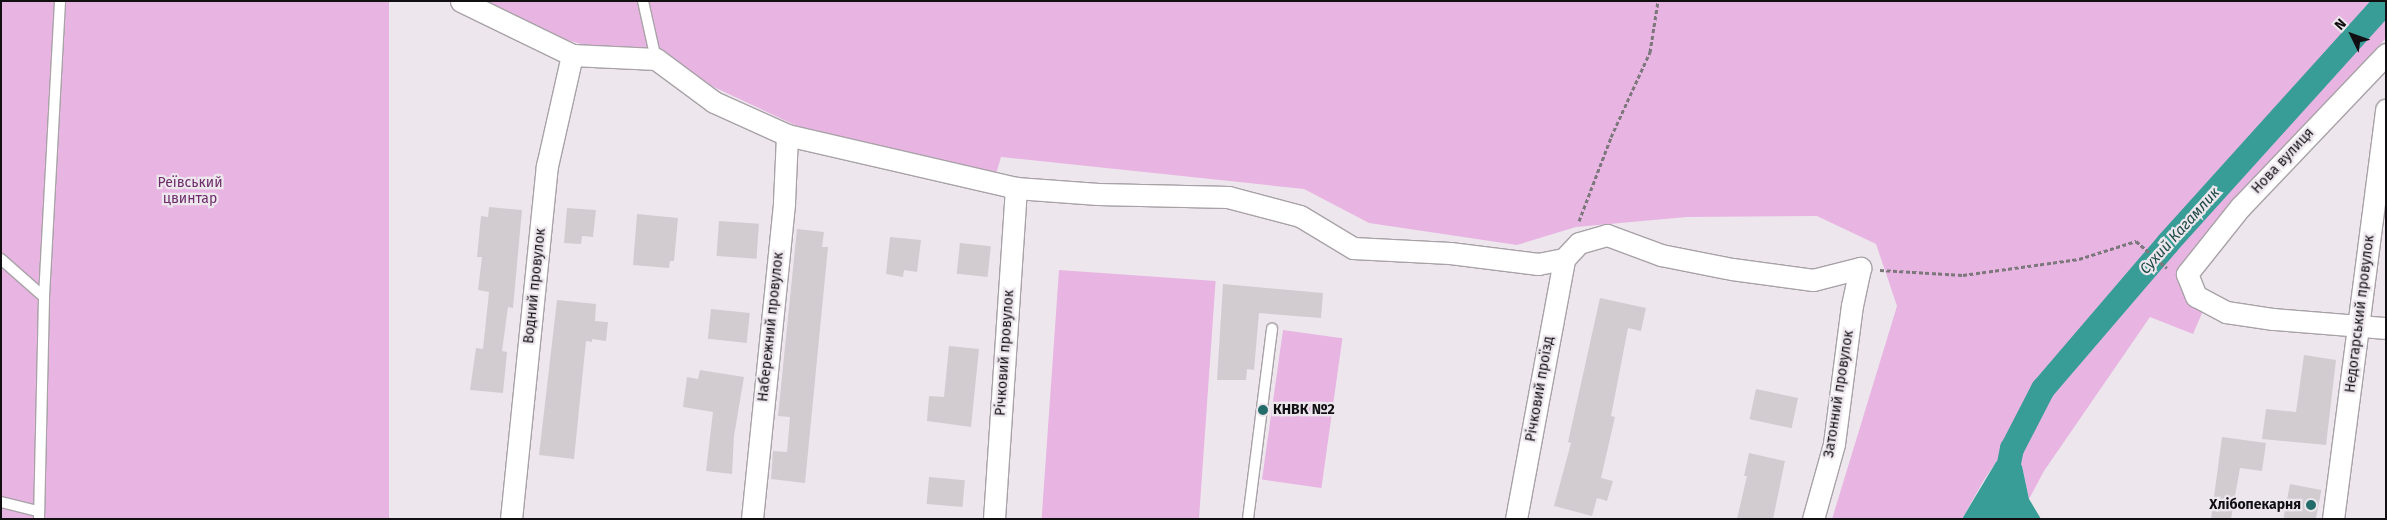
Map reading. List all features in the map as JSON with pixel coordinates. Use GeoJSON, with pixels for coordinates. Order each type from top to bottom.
{"type":"FeatureCollection","features":[{"type":"Feature","properties":{"kind":"street"},"geometry":{"type":"LineString","coordinates":[[462,1],[572,55],[656,59],[714,102],[787,135],[1016,188],[1098,194],[1228,197],[1300,216],[1353,248],[1450,253],[1538,264],[1564,259],[1579,243],[1607,235],[1661,255],[1732,269],[1813,280],[1860,268]]}},
{"type":"Feature","properties":{"kind":"street","name":"Нова вулиця"},"geometry":{"type":"LineString","coordinates":[[2178,271],[2386,54]]}},
{"type":"Feature","properties":{"kind":"street","name":"Водний провулок"},"geometry":{"type":"LineString","coordinates":[[511,519],[547,166],[572,55]]}},
{"type":"Feature","properties":{"kind":"street","name":"Недогарський провулок"},"geometry":{"type":"LineString","coordinates":[[2333,519],[2386,109]]}},
{"type":"Feature","properties":{"kind":"street","name":"Набережний провулок"},"geometry":{"type":"LineString","coordinates":[[752,519],[784,202],[787,135]]}},
{"type":"Feature","properties":{"kind":"street","name":"Річковий провулок"},"geometry":{"type":"LineString","coordinates":[[994,519],[1016,188]]}},
{"type":"Feature","properties":{"kind":"street","name":"Річковий проїзд"},"geometry":{"type":"LineString","coordinates":[[1516,519],[1564,259]]}},
{"type":"Feature","properties":{"kind":"street","name":"Затонний провулок"},"geometry":{"type":"LineString","coordinates":[[1813,519],[1834,444],[1852,305],[1860,268]]}},
{"type":"Feature","properties":{"kind":"street"},"geometry":{"type":"LineString","coordinates":[[2178,271],[2196,296],[2226,312],[2273,319],[2359,324],[2386,328]]}},
{"type":"Feature","properties":{"kind":"lane"},"geometry":{"type":"LineString","coordinates":[[1,502],[38,515],[44,296],[60,1]]}},
{"type":"Feature","properties":{"kind":"lane"},"geometry":{"type":"LineString","coordinates":[[643,1],[656,59]]}},
{"type":"Feature","properties":{"kind":"lane"},"geometry":{"type":"LineString","coordinates":[[1,260],[44,296]]}},
{"type":"Feature","properties":{"kind":"lane"},"geometry":{"type":"LineString","coordinates":[[1248,519],[1272,329]]}},
{"type":"Feature","properties":{"kind":"path"},"geometry":{"type":"LineString","coordinates":[[1577,224],[1611,137],[1650,52],[1658,1]]}},
{"type":"Feature","properties":{"kind":"path"},"geometry":{"type":"LineString","coordinates":[[1860,268],[1963,275],[2079,259],[2136,240],[2178,271]]}},
{"type":"Feature","properties":{"kind":"green space","name":"Реївський цвинтар"},"geometry":{"type":"Polygon","coordinates":[[[1,1],[389,1],[389,519],[1,519],[1,1]]]}},
{"type":"Feature","properties":{"kind":"green space"},"geometry":{"type":"Polygon","coordinates":[[[482,1],[2386,1],[2386,38],[2302,129],[2176,273],[2185,293],[2203,311],[2193,334],[2150,317],[2044,471],[2029,499],[2022,466],[2006,453],[1996,462],[1984,480],[1962,519],[1832,519],[1897,306],[1876,244],[1817,216],[1687,217],[1576,227],[1517,245],[1369,223],[1304,189],[1001,157],[996,174],[799,127],[688,75],[560,38],[482,1]]]}},
{"type":"Feature","properties":{"kind":"green space"},"geometry":{"type":"Polygon","coordinates":[[[1059,270],[1216,281],[1199,519],[1042,519],[1059,270]]]}},
{"type":"Feature","properties":{"kind":"green space"},"geometry":{"type":"Polygon","coordinates":[[[1283,330],[1342,338],[1321,488],[1262,480],[1283,330]]]}},
{"type":"Feature","properties":{"kind":"water"},"geometry":{"type":"Polygon","coordinates":[[[2012,452],[2022,466],[2029,499],[2041,519],[1962,519],[1996,462],[2006,453],[2012,452]]]}},
{"type":"Feature","properties":{"kind":"building"},"geometry":{"type":"Polygon","coordinates":[[[489,207],[522,210],[513,308],[508,307],[502,351],[507,352],[503,393],[470,390],[476,348],[483,349],[489,292],[478,290],[482,257],[477,257],[481,216],[488,217],[489,207]]]}},
{"type":"Feature","properties":{"kind":"building"},"geometry":{"type":"Polygon","coordinates":[[[567,208],[596,210],[593,237],[582,236],[581,244],[564,243],[567,208]]]}},
{"type":"Feature","properties":{"kind":"building"},"geometry":{"type":"Polygon","coordinates":[[[637,214],[678,218],[674,261],[670,261],[669,268],[633,265],[637,214]]]}},
{"type":"Feature","properties":{"kind":"building"},"geometry":{"type":"Polygon","coordinates":[[[719,221],[759,224],[756,259],[717,256],[719,221]]]}},
{"type":"Feature","properties":{"kind":"building"},"geometry":{"type":"Polygon","coordinates":[[[797,229],[824,232],[822,247],[828,247],[805,483],[771,479],[773,451],[787,452],[790,417],[778,416],[797,229]]]}},
{"type":"Feature","properties":{"kind":"building"},"geometry":{"type":"Polygon","coordinates":[[[890,237],[921,240],[917,272],[904,270],[903,277],[886,274],[890,237]]]}},
{"type":"Feature","properties":{"kind":"building"},"geometry":{"type":"Polygon","coordinates":[[[960,243],[991,246],[988,277],[957,274],[960,243]]]}},
{"type":"Feature","properties":{"kind":"building"},"geometry":{"type":"Polygon","coordinates":[[[1223,284],[1323,293],[1321,318],[1259,313],[1254,370],[1247,369],[1246,380],[1217,380],[1223,284]]]}},
{"type":"Feature","properties":{"kind":"building"},"geometry":{"type":"Polygon","coordinates":[[[1600,298],[1646,308],[1641,331],[1628,328],[1611,416],[1615,417],[1601,478],[1613,481],[1607,501],[1597,498],[1592,516],[1554,506],[1571,443],[1568,442],[1600,298]]]}},
{"type":"Feature","properties":{"kind":"building"},"geometry":{"type":"Polygon","coordinates":[[[557,300],[596,304],[595,321],[608,322],[606,341],[592,339],[592,342],[586,341],[574,459],[539,455],[557,300]]]}},
{"type":"Feature","properties":{"kind":"building"},"geometry":{"type":"Polygon","coordinates":[[[711,309],[750,313],[747,343],[708,339],[711,309]]]}},
{"type":"Feature","properties":{"kind":"building"},"geometry":{"type":"Polygon","coordinates":[[[949,346],[979,349],[971,427],[927,421],[929,396],[944,397],[949,346]]]}},
{"type":"Feature","properties":{"kind":"building"},"geometry":{"type":"Polygon","coordinates":[[[2304,355],[2336,360],[2326,445],[2262,439],[2266,409],[2296,412],[2304,355]]]}},
{"type":"Feature","properties":{"kind":"building"},"geometry":{"type":"Polygon","coordinates":[[[700,370],[744,377],[734,436],[732,474],[706,471],[713,412],[683,407],[687,377],[698,379],[700,370]]]}},
{"type":"Feature","properties":{"kind":"building"},"geometry":{"type":"Polygon","coordinates":[[[1756,389],[1798,398],[1792,428],[1750,419],[1756,389]]]}},
{"type":"Feature","properties":{"kind":"building"},"geometry":{"type":"Polygon","coordinates":[[[2222,437],[2266,443],[2262,471],[2240,468],[2231,519],[2211,519],[2222,437]]]}},
{"type":"Feature","properties":{"kind":"building"},"geometry":{"type":"Polygon","coordinates":[[[1749,453],[1785,461],[1773,519],[1737,519],[1747,476],[1744,476],[1749,453]]]}},
{"type":"Feature","properties":{"kind":"building"},"geometry":{"type":"Polygon","coordinates":[[[929,477],[965,480],[963,507],[927,504],[929,477]]]}},
{"type":"Feature","properties":{"kind":"building"},"geometry":{"type":"Polygon","coordinates":[[[2290,484],[2321,490],[2316,519],[2284,517],[2290,484]]]}},
{"type":"Feature","properties":{"kind":"waterway","name":"Сухий Кагамлик"},"geometry":{"type":"LineString","coordinates":[[2006,479],[2012,449],[2043,389],[2168,243],[2386,2]]}},
{"type":"Feature","properties":{"kind":"place","name":"КНВК №2"},"geometry":{"type":"Point","coordinates":[1263,410]}},
{"type":"Feature","properties":{"kind":"place","name":"Хлібопекарня"},"geometry":{"type":"Point","coordinates":[2311,505]}}]}
